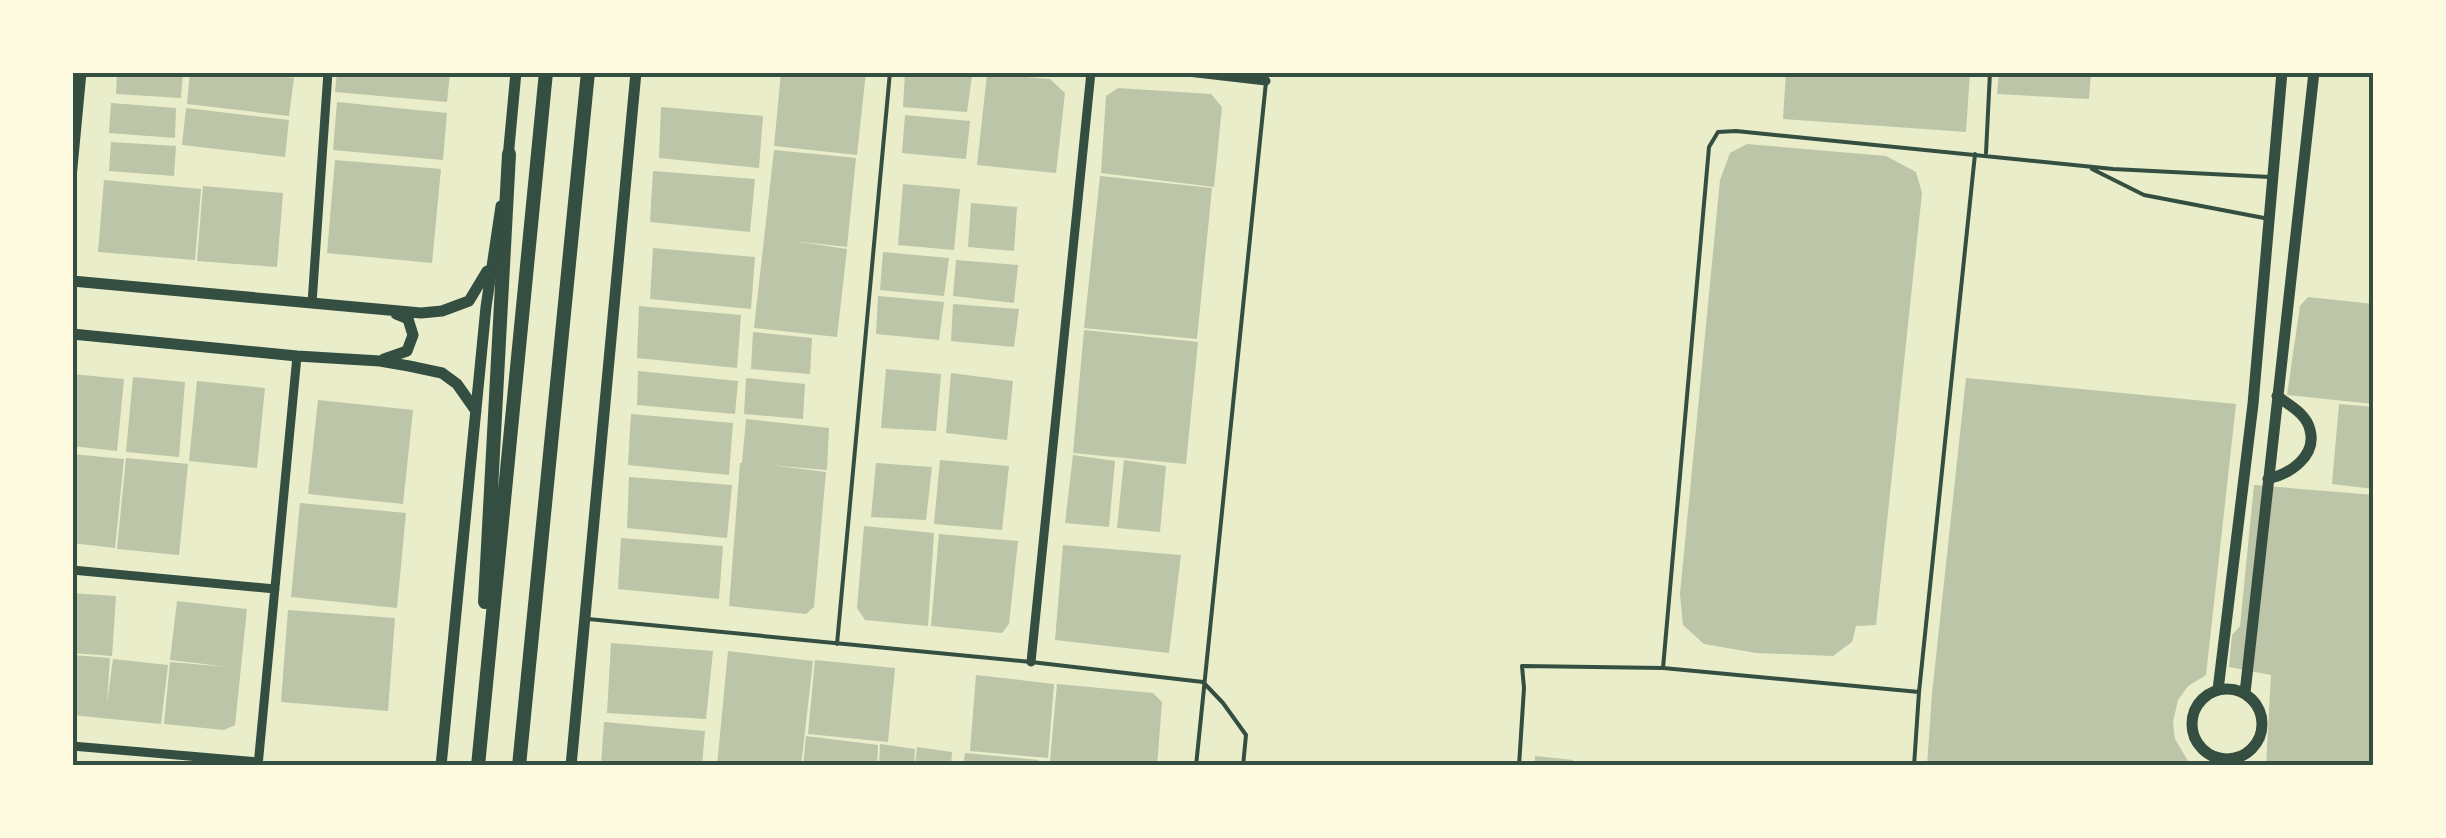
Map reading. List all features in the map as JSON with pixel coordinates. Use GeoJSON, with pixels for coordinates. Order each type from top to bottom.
{"type":"FeatureCollection","features":[{"type":"Feature","properties":{"kind":"main road"},"geometry":{"type":"LineString","coordinates":[[478,766],[546,72]]}},
{"type":"Feature","properties":{"kind":"main road"},"geometry":{"type":"LineString","coordinates":[[519,766],[588,72]]}},
{"type":"Feature","properties":{"kind":"main road"},"geometry":{"type":"LineString","coordinates":[[478,766],[509,154]]}},
{"type":"Feature","properties":{"kind":"street"},"geometry":{"type":"LineString","coordinates":[[72,178],[82,72]]}},
{"type":"Feature","properties":{"kind":"street"},"geometry":{"type":"LineString","coordinates":[[312,303],[328,72]]}},
{"type":"Feature","properties":{"kind":"street"},"geometry":{"type":"LineString","coordinates":[[441,766],[476,410],[516,72]]}},
{"type":"Feature","properties":{"kind":"street"},"geometry":{"type":"LineString","coordinates":[[571,766],[636,72]]}},
{"type":"Feature","properties":{"kind":"street"},"geometry":{"type":"LineString","coordinates":[[1031,662],[1091,72]]}},
{"type":"Feature","properties":{"kind":"street"},"geometry":{"type":"LineString","coordinates":[[1188,72],[1267,76]]}},
{"type":"Feature","properties":{"kind":"street"},"geometry":{"type":"LineString","coordinates":[[2218,690],[2253,404],[2282,72]]}},
{"type":"Feature","properties":{"kind":"street"},"geometry":{"type":"LineString","coordinates":[[2244,693],[2314,72]]}},
{"type":"Feature","properties":{"kind":"street"},"geometry":{"type":"LineString","coordinates":[[72,281],[391,312],[442,311],[469,302],[492,263]]}},
{"type":"Feature","properties":{"kind":"street"},"geometry":{"type":"LineString","coordinates":[[380,361],[407,350],[413,335],[408,319],[391,312]]}},
{"type":"Feature","properties":{"kind":"street"},"geometry":{"type":"LineString","coordinates":[[72,334],[380,361],[442,372],[458,384],[476,410]]}},
{"type":"Feature","properties":{"kind":"street"},"geometry":{"type":"LineString","coordinates":[[72,746],[258,764],[297,356]]}},
{"type":"Feature","properties":{"kind":"street"},"geometry":{"type":"LineString","coordinates":[[2268,478],[2283,476],[2295,468],[2310,445],[2311,430],[2305,420],[2277,396]]}},
{"type":"Feature","properties":{"kind":"street"},"geometry":{"type":"LineString","coordinates":[[72,570],[275,589]]}},
{"type":"Feature","properties":{"kind":"street"},"geometry":{"type":"LineString","coordinates":[[2218,690],[2244,693],[2254,701],[2262,722],[2256,745],[2236,762],[2220,758],[2211,761],[2196,741],[2192,720],[2200,701],[2218,690]]}},
{"type":"Feature","properties":{"kind":"lane"},"geometry":{"type":"LineString","coordinates":[[836,644],[890,72]]}},
{"type":"Feature","properties":{"kind":"lane"},"geometry":{"type":"LineString","coordinates":[[1986,154],[1990,72]]}},
{"type":"Feature","properties":{"kind":"lane"},"geometry":{"type":"LineString","coordinates":[[1196,766],[1267,76]]}},
{"type":"Feature","properties":{"kind":"lane"},"geometry":{"type":"LineString","coordinates":[[1663,668],[1709,147],[1718,132],[2088,166],[2274,178]]}},
{"type":"Feature","properties":{"kind":"lane"},"geometry":{"type":"LineString","coordinates":[[1914,766],[1975,154]]}},
{"type":"Feature","properties":{"kind":"lane"},"geometry":{"type":"LineString","coordinates":[[2088,166],[2144,195],[2270,219]]}},
{"type":"Feature","properties":{"kind":"lane"},"geometry":{"type":"LineString","coordinates":[[583,618],[1203,682],[1246,735],[1242,766]]}},
{"type":"Feature","properties":{"kind":"lane"},"geometry":{"type":"LineString","coordinates":[[1519,766],[1522,666],[1663,668],[1919,692]]}},
{"type":"Feature","properties":{"kind":"building"},"geometry":{"type":"Polygon","coordinates":[[[117,72],[183,72],[181,98],[116,94],[117,72]]]}},
{"type":"Feature","properties":{"kind":"building"},"geometry":{"type":"Polygon","coordinates":[[[190,72],[247,72],[294,78],[289,116],[187,104],[190,72]]]}},
{"type":"Feature","properties":{"kind":"building"},"geometry":{"type":"Polygon","coordinates":[[[337,72],[450,72],[447,102],[335,92],[337,72]]]}},
{"type":"Feature","properties":{"kind":"building"},"geometry":{"type":"Polygon","coordinates":[[[781,72],[866,72],[857,155],[774,146],[781,72]]]}},
{"type":"Feature","properties":{"kind":"building"},"geometry":{"type":"Polygon","coordinates":[[[905,72],[972,76],[967,112],[903,107],[905,72]]]}},
{"type":"Feature","properties":{"kind":"building"},"geometry":{"type":"Polygon","coordinates":[[[1786,72],[1970,72],[1966,132],[1783,119],[1786,72]]]}},
{"type":"Feature","properties":{"kind":"building"},"geometry":{"type":"Polygon","coordinates":[[[1999,72],[2091,72],[2089,99],[1997,94],[1999,72]]]}},
{"type":"Feature","properties":{"kind":"building"},"geometry":{"type":"Polygon","coordinates":[[[987,74],[1050,79],[1065,93],[1056,173],[977,165],[987,74]]]}},
{"type":"Feature","properties":{"kind":"building"},"geometry":{"type":"Polygon","coordinates":[[[1118,88],[1211,94],[1222,107],[1214,187],[1101,173],[1106,96],[1118,88]]]}},
{"type":"Feature","properties":{"kind":"building"},"geometry":{"type":"Polygon","coordinates":[[[337,102],[447,113],[443,160],[333,150],[337,102]]]}},
{"type":"Feature","properties":{"kind":"building"},"geometry":{"type":"Polygon","coordinates":[[[111,103],[176,108],[175,138],[109,133],[111,103]]]}},
{"type":"Feature","properties":{"kind":"building"},"geometry":{"type":"Polygon","coordinates":[[[661,107],[763,116],[759,168],[659,158],[661,107]]]}},
{"type":"Feature","properties":{"kind":"building"},"geometry":{"type":"Polygon","coordinates":[[[186,108],[289,120],[285,157],[182,145],[186,108]]]}},
{"type":"Feature","properties":{"kind":"building"},"geometry":{"type":"Polygon","coordinates":[[[905,115],[970,121],[966,159],[902,153],[905,115]]]}},
{"type":"Feature","properties":{"kind":"building"},"geometry":{"type":"Polygon","coordinates":[[[111,142],[176,146],[174,176],[109,171],[111,142]]]}},
{"type":"Feature","properties":{"kind":"building"},"geometry":{"type":"Polygon","coordinates":[[[1747,144],[1886,156],[1916,172],[1922,193],[1876,625],[1856,626],[1852,642],[1833,656],[1756,653],[1704,644],[1683,625],[1680,594],[1720,180],[1730,153],[1747,144]]]}},
{"type":"Feature","properties":{"kind":"building"},"geometry":{"type":"Polygon","coordinates":[[[774,150],[856,158],[847,247],[793,241],[847,249],[837,337],[754,328],[774,150]]]}},
{"type":"Feature","properties":{"kind":"building"},"geometry":{"type":"Polygon","coordinates":[[[335,160],[441,169],[432,263],[327,253],[335,160]]]}},
{"type":"Feature","properties":{"kind":"building"},"geometry":{"type":"Polygon","coordinates":[[[653,171],[755,179],[750,232],[650,222],[653,171]]]}},
{"type":"Feature","properties":{"kind":"building"},"geometry":{"type":"Polygon","coordinates":[[[1100,176],[1212,188],[1197,339],[1084,328],[1100,176]]]}},
{"type":"Feature","properties":{"kind":"building"},"geometry":{"type":"Polygon","coordinates":[[[104,180],[201,189],[195,260],[98,252],[104,180]]]}},
{"type":"Feature","properties":{"kind":"building"},"geometry":{"type":"Polygon","coordinates":[[[903,184],[960,189],[954,250],[898,245],[903,184]]]}},
{"type":"Feature","properties":{"kind":"building"},"geometry":{"type":"Polygon","coordinates":[[[203,186],[283,193],[277,267],[197,261],[203,186]]]}},
{"type":"Feature","properties":{"kind":"building"},"geometry":{"type":"Polygon","coordinates":[[[971,203],[1017,207],[1014,251],[968,247],[971,203]]]}},
{"type":"Feature","properties":{"kind":"building"},"geometry":{"type":"Polygon","coordinates":[[[653,248],[755,257],[751,309],[650,299],[653,248]]]}},
{"type":"Feature","properties":{"kind":"building"},"geometry":{"type":"Polygon","coordinates":[[[883,252],[949,258],[944,296],[880,290],[883,252]]]}},
{"type":"Feature","properties":{"kind":"building"},"geometry":{"type":"Polygon","coordinates":[[[956,260],[1018,265],[1014,303],[953,296],[956,260]]]}},
{"type":"Feature","properties":{"kind":"building"},"geometry":{"type":"Polygon","coordinates":[[[878,296],[944,302],[939,340],[876,334],[878,296]]]}},
{"type":"Feature","properties":{"kind":"building"},"geometry":{"type":"Polygon","coordinates":[[[2308,297],[2374,304],[2374,404],[2287,395],[2300,306],[2308,297]]]}},
{"type":"Feature","properties":{"kind":"building"},"geometry":{"type":"Polygon","coordinates":[[[953,304],[1019,309],[1014,347],[951,341],[953,304]]]}},
{"type":"Feature","properties":{"kind":"building"},"geometry":{"type":"Polygon","coordinates":[[[639,306],[741,315],[737,368],[637,358],[639,306]]]}},
{"type":"Feature","properties":{"kind":"building"},"geometry":{"type":"Polygon","coordinates":[[[1084,330],[1198,342],[1186,464],[1073,453],[1084,330]]]}},
{"type":"Feature","properties":{"kind":"building"},"geometry":{"type":"Polygon","coordinates":[[[753,332],[812,338],[810,374],[751,369],[753,332]]]}},
{"type":"Feature","properties":{"kind":"building"},"geometry":{"type":"Polygon","coordinates":[[[886,369],[941,374],[936,431],[881,428],[886,369]]]}},
{"type":"Feature","properties":{"kind":"building"},"geometry":{"type":"Polygon","coordinates":[[[638,371],[738,381],[735,414],[637,405],[638,371]]]}},
{"type":"Feature","properties":{"kind":"building"},"geometry":{"type":"Polygon","coordinates":[[[951,373],[1013,381],[1007,440],[946,433],[951,373]]]}},
{"type":"Feature","properties":{"kind":"building"},"geometry":{"type":"Polygon","coordinates":[[[72,374],[124,379],[117,451],[72,446],[72,374]]]}},
{"type":"Feature","properties":{"kind":"building"},"geometry":{"type":"Polygon","coordinates":[[[133,377],[185,382],[179,457],[126,452],[133,377]]]}},
{"type":"Feature","properties":{"kind":"building"},"geometry":{"type":"Polygon","coordinates":[[[746,378],[805,384],[803,419],[744,414],[746,378]]]}},
{"type":"Feature","properties":{"kind":"building"},"geometry":{"type":"Polygon","coordinates":[[[1966,378],[2236,404],[2206,675],[2188,686],[2178,700],[2173,722],[2175,739],[2191,766],[1927,766],[1966,378]]]}},
{"type":"Feature","properties":{"kind":"building"},"geometry":{"type":"Polygon","coordinates":[[[197,381],[265,388],[257,468],[189,461],[197,381]]]}},
{"type":"Feature","properties":{"kind":"building"},"geometry":{"type":"Polygon","coordinates":[[[318,400],[413,410],[403,504],[308,494],[318,400]]]}},
{"type":"Feature","properties":{"kind":"building"},"geometry":{"type":"Polygon","coordinates":[[[2339,404],[2374,407],[2374,489],[2332,484],[2339,404]]]}},
{"type":"Feature","properties":{"kind":"building"},"geometry":{"type":"Polygon","coordinates":[[[631,414],[733,423],[729,475],[628,465],[631,414]]]}},
{"type":"Feature","properties":{"kind":"building"},"geometry":{"type":"Polygon","coordinates":[[[746,419],[829,428],[827,470],[769,465],[826,472],[814,607],[806,614],[729,606],[746,419]]]}},
{"type":"Feature","properties":{"kind":"building"},"geometry":{"type":"Polygon","coordinates":[[[72,454],[124,459],[115,548],[72,543],[72,454]]]}},
{"type":"Feature","properties":{"kind":"building"},"geometry":{"type":"Polygon","coordinates":[[[1073,455],[1115,461],[1109,527],[1065,523],[1073,455]]]}},
{"type":"Feature","properties":{"kind":"building"},"geometry":{"type":"Polygon","coordinates":[[[126,458],[188,464],[179,555],[117,549],[126,458]]]}},
{"type":"Feature","properties":{"kind":"building"},"geometry":{"type":"Polygon","coordinates":[[[940,460],[1009,466],[1002,530],[934,524],[940,460]]]}},
{"type":"Feature","properties":{"kind":"building"},"geometry":{"type":"Polygon","coordinates":[[[1124,460],[1166,466],[1160,532],[1117,528],[1124,460]]]}},
{"type":"Feature","properties":{"kind":"building"},"geometry":{"type":"Polygon","coordinates":[[[876,463],[932,467],[926,520],[871,517],[876,463]]]}},
{"type":"Feature","properties":{"kind":"building"},"geometry":{"type":"Polygon","coordinates":[[[629,477],[732,485],[727,538],[627,528],[629,477]]]}},
{"type":"Feature","properties":{"kind":"building"},"geometry":{"type":"Polygon","coordinates":[[[2254,485],[2374,495],[2374,766],[2266,766],[2271,675],[2229,667],[2232,635],[2240,626],[2254,485]]]}},
{"type":"Feature","properties":{"kind":"building"},"geometry":{"type":"Polygon","coordinates":[[[300,503],[406,513],[397,608],[291,597],[300,503]]]}},
{"type":"Feature","properties":{"kind":"building"},"geometry":{"type":"Polygon","coordinates":[[[864,526],[934,533],[928,626],[865,620],[857,608],[864,526]]]}},
{"type":"Feature","properties":{"kind":"building"},"geometry":{"type":"Polygon","coordinates":[[[939,534],[1018,541],[1009,624],[1002,633],[931,626],[939,534]]]}},
{"type":"Feature","properties":{"kind":"building"},"geometry":{"type":"Polygon","coordinates":[[[621,538],[723,546],[719,599],[618,589],[621,538]]]}},
{"type":"Feature","properties":{"kind":"building"},"geometry":{"type":"Polygon","coordinates":[[[1063,545],[1181,555],[1169,653],[1055,640],[1063,545]]]}},
{"type":"Feature","properties":{"kind":"building"},"geometry":{"type":"Polygon","coordinates":[[[72,593],[116,596],[112,656],[72,653],[72,593]]]}},
{"type":"Feature","properties":{"kind":"building"},"geometry":{"type":"Polygon","coordinates":[[[177,601],[247,609],[235,725],[224,730],[164,724],[170,662],[229,667],[170,660],[177,601]]]}},
{"type":"Feature","properties":{"kind":"building"},"geometry":{"type":"Polygon","coordinates":[[[288,610],[395,618],[388,711],[281,702],[288,610]]]}},
{"type":"Feature","properties":{"kind":"building"},"geometry":{"type":"Polygon","coordinates":[[[611,643],[713,651],[706,719],[607,713],[611,643]]]}},
{"type":"Feature","properties":{"kind":"building"},"geometry":{"type":"Polygon","coordinates":[[[728,651],[813,661],[801,766],[717,766],[728,651]]]}},
{"type":"Feature","properties":{"kind":"building"},"geometry":{"type":"Polygon","coordinates":[[[72,655],[110,658],[107,704],[113,659],[168,665],[161,724],[72,715],[72,655]]]}},
{"type":"Feature","properties":{"kind":"building"},"geometry":{"type":"Polygon","coordinates":[[[815,660],[895,668],[888,742],[808,734],[815,660]]]}},
{"type":"Feature","properties":{"kind":"building"},"geometry":{"type":"Polygon","coordinates":[[[976,675],[1054,684],[1048,758],[970,751],[976,675]]]}},
{"type":"Feature","properties":{"kind":"building"},"geometry":{"type":"Polygon","coordinates":[[[1057,684],[1153,693],[1162,702],[1157,766],[1041,766],[1042,761],[1050,761],[1057,684]]]}},
{"type":"Feature","properties":{"kind":"building"},"geometry":{"type":"Polygon","coordinates":[[[604,722],[705,731],[702,766],[601,766],[604,722]]]}},
{"type":"Feature","properties":{"kind":"building"},"geometry":{"type":"Polygon","coordinates":[[[806,736],[878,745],[877,766],[803,766],[806,736]]]}},
{"type":"Feature","properties":{"kind":"building"},"geometry":{"type":"Polygon","coordinates":[[[880,744],[915,749],[914,766],[879,766],[880,744]]]}},
{"type":"Feature","properties":{"kind":"building"},"geometry":{"type":"Polygon","coordinates":[[[917,747],[952,752],[951,766],[915,766],[917,747]]]}},
{"type":"Feature","properties":{"kind":"building"},"geometry":{"type":"Polygon","coordinates":[[[965,753],[1039,760],[1039,766],[963,766],[965,753]]]}},
{"type":"Feature","properties":{"kind":"building"},"geometry":{"type":"Polygon","coordinates":[[[1535,756],[1573,760],[1573,766],[1535,766],[1535,756]]]}}]}
